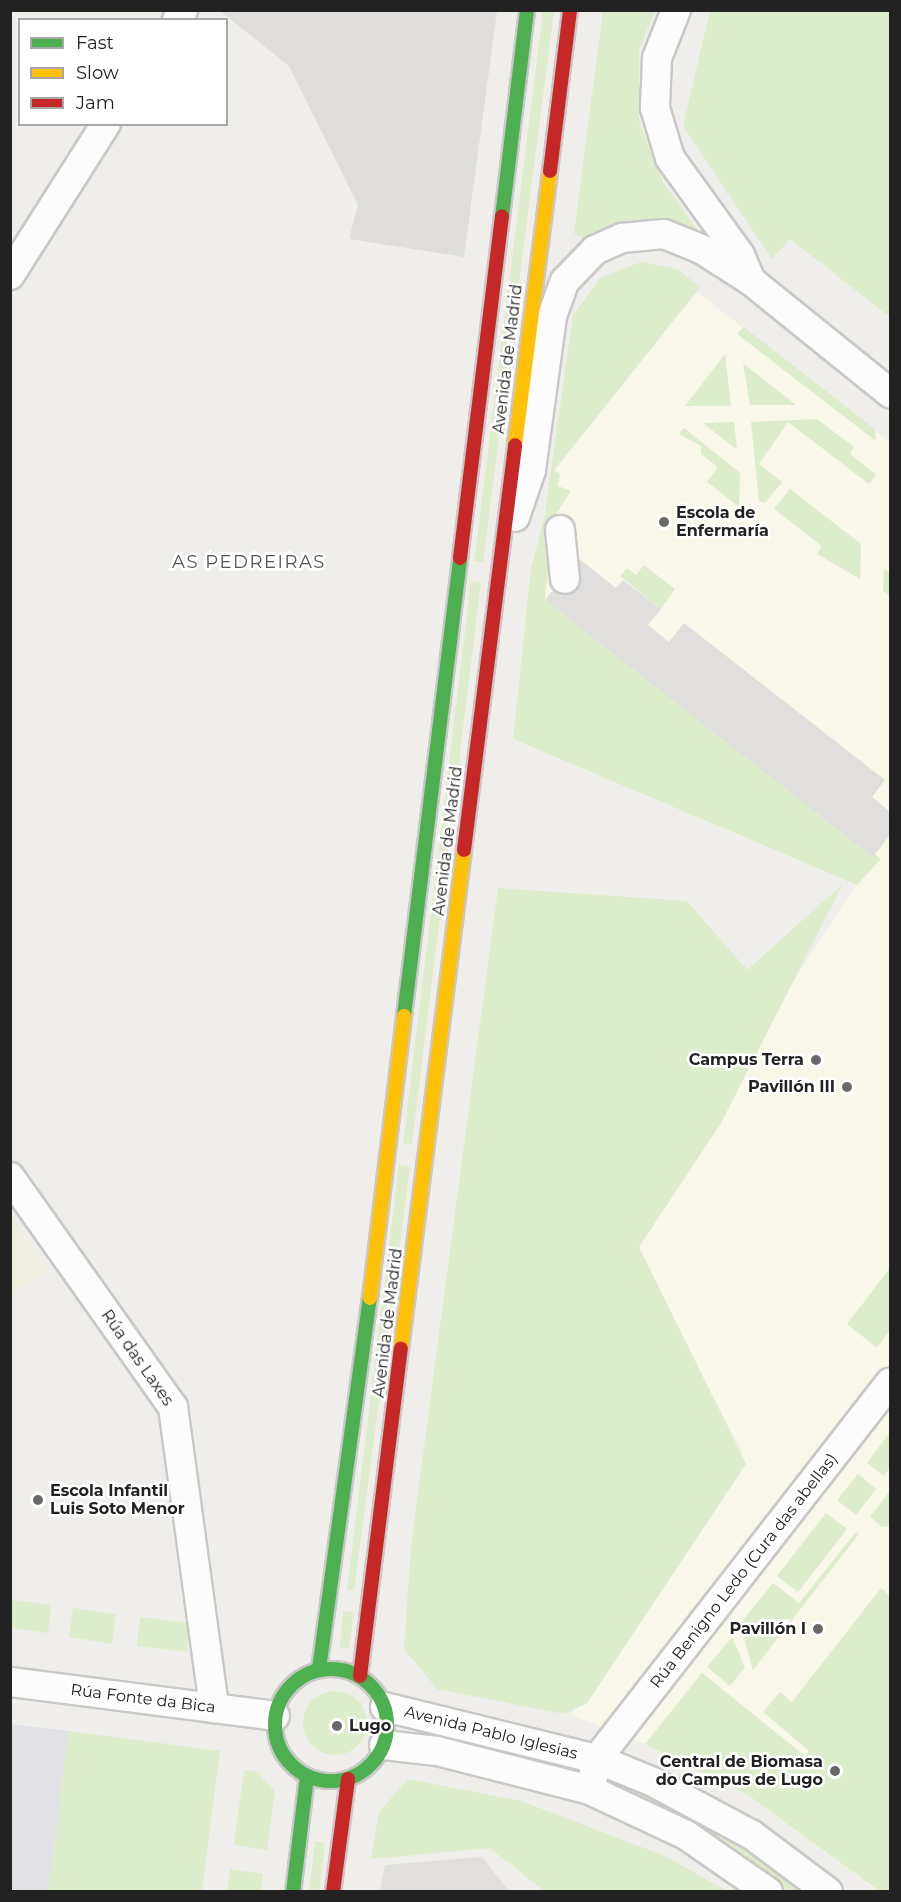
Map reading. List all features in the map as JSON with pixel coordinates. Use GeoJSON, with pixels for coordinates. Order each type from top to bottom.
{"type":"FeatureCollection","features":[{"type":"Feature","properties":{"kind":"street","name":"Avenida de Madrid"},"geometry":{"type":"LineString","coordinates":[[319,1669],[349,1470],[527,10]]}},
{"type":"Feature","properties":{"kind":"street","name":"Avenida de Madrid"},"geometry":{"type":"LineString","coordinates":[[360,1676],[570,10]]}},
{"type":"Feature","properties":{"kind":"street"},"geometry":{"type":"LineString","coordinates":[[676,10],[657,58],[655,108],[670,158],[740,255],[751,281]]}},
{"type":"Feature","properties":{"kind":"street"},"geometry":{"type":"LineString","coordinates":[[10,275],[105,126]]}},
{"type":"Feature","properties":{"kind":"street"},"geometry":{"type":"LineString","coordinates":[[498,570],[531,470],[552,316],[565,281],[595,250],[622,238],[664,234],[701,249],[751,281],[891,393]]}},
{"type":"Feature","properties":{"kind":"street"},"geometry":{"type":"LineString","coordinates":[[560,530],[565,579]]}},
{"type":"Feature","properties":{"kind":"street","name":"Rúa das Laxes"},"geometry":{"type":"LineString","coordinates":[[10,1177],[173,1407],[214,1708]]}},
{"type":"Feature","properties":{"kind":"street","name":"Rúa Benigno Ledo (Cura das abellas)"},"geometry":{"type":"LineString","coordinates":[[597,1759],[891,1382]]}},
{"type":"Feature","properties":{"kind":"street"},"geometry":{"type":"LineString","coordinates":[[319,1669],[360,1676],[385,1707],[384,1745],[366,1769],[348,1779],[308,1776],[284,1755],[276,1716],[288,1690],[319,1669]]}},
{"type":"Feature","properties":{"kind":"street","name":"Rúa Fonte da Bica"},"geometry":{"type":"LineString","coordinates":[[10,1682],[276,1716]]}},
{"type":"Feature","properties":{"kind":"street","name":"Avenida Pablo Iglesias"},"geometry":{"type":"LineString","coordinates":[[385,1707],[597,1759],[706,1808],[828,1892]]}},
{"type":"Feature","properties":{"kind":"street","name":"Avenida Pablo Iglesias"},"geometry":{"type":"LineString","coordinates":[[384,1745],[438,1751],[590,1790],[686,1835],[768,1892]]}},
{"type":"Feature","properties":{"kind":"street","name":"Avenida Pablo Iglesias"},"geometry":{"type":"LineString","coordinates":[[590,1790],[597,1759]]}},
{"type":"Feature","properties":{"kind":"street"},"geometry":{"type":"LineString","coordinates":[[293,1892],[308,1776]]}},
{"type":"Feature","properties":{"kind":"street"},"geometry":{"type":"LineString","coordinates":[[333,1892],[348,1779]]}},
{"type":"Feature","properties":{"kind":"shaded area"},"geometry":{"type":"Polygon","coordinates":[[[220,11],[497,11],[464,257],[349,239],[358,205],[289,66],[220,11]]]}},
{"type":"Feature","properties":{"kind":"shaded area","name":"Campus Terra"},"geometry":{"type":"Polygon","coordinates":[[[697,292],[890,442],[890,1891],[878,1891],[748,1795],[645,1744],[571,1715],[742,1451],[627,1236],[856,885],[513,739],[531,568],[554,471],[697,292]]]}},
{"type":"Feature","properties":{"kind":"shaded area"},"geometry":{"type":"Polygon","coordinates":[[[578,558],[616,588],[623,580],[661,609],[648,625],[669,642],[684,623],[885,780],[872,797],[890,812],[890,835],[873,857],[545,600],[578,558]]]}},
{"type":"Feature","properties":{"kind":"shaded area"},"geometry":{"type":"Polygon","coordinates":[[[11,1724],[69,1731],[48,1891],[11,1891],[11,1724]]]}},
{"type":"Feature","properties":{"kind":"shaded area"},"geometry":{"type":"Polygon","coordinates":[[[482,1857],[509,1891],[380,1891],[385,1865],[482,1857]]]}},
{"type":"Feature","properties":{"kind":"green space"},"geometry":{"type":"Polygon","coordinates":[[[543,11],[554,11],[483,562],[474,561],[543,11]]]}},
{"type":"Feature","properties":{"kind":"green space"},"geometry":{"type":"Polygon","coordinates":[[[603,11],[655,11],[639,49],[639,121],[663,182],[703,238],[589,243],[574,233],[603,11]]]}},
{"type":"Feature","properties":{"kind":"green space"},"geometry":{"type":"Polygon","coordinates":[[[710,11],[890,11],[890,317],[790,239],[772,259],[683,126],[710,11]]]}},
{"type":"Feature","properties":{"kind":"green space"},"geometry":{"type":"Polygon","coordinates":[[[641,262],[677,269],[700,287],[554,470],[560,474],[558,486],[571,491],[553,519],[545,600],[881,859],[857,885],[513,739],[531,568],[545,513],[573,315],[600,278],[641,262]]]}},
{"type":"Feature","properties":{"kind":"green space"},"geometry":{"type":"Polygon","coordinates":[[[744,327],[875,429],[876,441],[737,334],[744,327]]]}},
{"type":"Feature","properties":{"kind":"green space"},"geometry":{"type":"Polygon","coordinates":[[[725,354],[731,406],[685,406],[725,354]]]}},
{"type":"Feature","properties":{"kind":"green space"},"geometry":{"type":"Polygon","coordinates":[[[743,363],[796,405],[750,405],[743,363]]]}},
{"type":"Feature","properties":{"kind":"green space"},"geometry":{"type":"Polygon","coordinates":[[[817,419],[854,447],[850,454],[876,475],[869,484],[788,422],[759,464],[782,482],[765,503],[759,501],[751,422],[817,419]]]}},
{"type":"Feature","properties":{"kind":"green space"},"geometry":{"type":"Polygon","coordinates":[[[734,422],[737,450],[703,423],[734,422]]]}},
{"type":"Feature","properties":{"kind":"green space"},"geometry":{"type":"Polygon","coordinates":[[[684,428],[740,473],[739,507],[707,482],[718,467],[701,454],[701,446],[679,434],[684,428]]]}},
{"type":"Feature","properties":{"kind":"green space"},"geometry":{"type":"Polygon","coordinates":[[[790,489],[861,544],[860,579],[817,554],[822,546],[774,509],[790,489]]]}},
{"type":"Feature","properties":{"kind":"green space"},"geometry":{"type":"Polygon","coordinates":[[[644,565],[675,589],[661,609],[620,576],[627,568],[636,575],[644,565]]]}},
{"type":"Feature","properties":{"kind":"green space"},"geometry":{"type":"Polygon","coordinates":[[[884,569],[890,573],[890,596],[883,591],[884,569]]]}},
{"type":"Feature","properties":{"kind":"green space"},"geometry":{"type":"Polygon","coordinates":[[[471,581],[481,582],[412,1145],[403,1144],[471,581]]]}},
{"type":"Feature","properties":{"kind":"green space"},"geometry":{"type":"Polygon","coordinates":[[[843,884],[721,1123],[639,1247],[746,1464],[587,1703],[564,1714],[437,1689],[404,1649],[411,1546],[498,888],[687,901],[747,970],[843,884]]]}},
{"type":"Feature","properties":{"kind":"green space"},"geometry":{"type":"Polygon","coordinates":[[[399,1165],[410,1167],[354,1591],[347,1590],[399,1165]]]}},
{"type":"Feature","properties":{"kind":"green space"},"geometry":{"type":"Polygon","coordinates":[[[10,1214],[48,1270],[11,1296],[10,1296],[10,1214]]]}},
{"type":"Feature","properties":{"kind":"green space"},"geometry":{"type":"Polygon","coordinates":[[[890,1268],[890,1330],[877,1348],[847,1324],[890,1268]]]}},
{"type":"Feature","properties":{"kind":"green space"},"geometry":{"type":"Polygon","coordinates":[[[890,1432],[890,1467],[884,1476],[867,1463],[890,1432]]]}},
{"type":"Feature","properties":{"kind":"green space"},"geometry":{"type":"Polygon","coordinates":[[[858,1474],[876,1489],[856,1515],[837,1500],[858,1474]]]}},
{"type":"Feature","properties":{"kind":"green space"},"geometry":{"type":"Polygon","coordinates":[[[890,1491],[890,1526],[882,1527],[870,1517],[890,1491]]]}},
{"type":"Feature","properties":{"kind":"green space"},"geometry":{"type":"Polygon","coordinates":[[[826,1513],[847,1529],[798,1592],[777,1576],[826,1513]]]}},
{"type":"Feature","properties":{"kind":"green space"},"geometry":{"type":"Polygon","coordinates":[[[856,1532],[859,1534],[753,1670],[740,1624],[773,1583],[799,1603],[856,1532]]]}},
{"type":"Feature","properties":{"kind":"green space"},"geometry":{"type":"Polygon","coordinates":[[[881,1588],[890,1596],[890,1892],[879,1891],[748,1795],[645,1744],[702,1673],[805,1756],[809,1751],[763,1712],[780,1692],[792,1702],[881,1588]]]}},
{"type":"Feature","properties":{"kind":"green space"},"geometry":{"type":"Polygon","coordinates":[[[11,1600],[51,1605],[48,1633],[11,1628],[11,1600]]]}},
{"type":"Feature","properties":{"kind":"green space"},"geometry":{"type":"Polygon","coordinates":[[[73,1608],[116,1614],[112,1644],[69,1637],[73,1608]]]}},
{"type":"Feature","properties":{"kind":"green space"},"geometry":{"type":"Polygon","coordinates":[[[343,1611],[354,1612],[349,1648],[340,1647],[343,1611]]]}},
{"type":"Feature","properties":{"kind":"green space"},"geometry":{"type":"Polygon","coordinates":[[[140,1617],[191,1623],[187,1652],[137,1646],[140,1617]]]}},
{"type":"Feature","properties":{"kind":"green space"},"geometry":{"type":"Polygon","coordinates":[[[732,1637],[745,1667],[730,1686],[707,1667],[732,1637]]]}},
{"type":"Feature","properties":{"kind":"green space"},"geometry":{"type":"Polygon","coordinates":[[[335,1691],[353,1697],[361,1705],[367,1723],[361,1741],[353,1749],[335,1755],[317,1749],[309,1741],[303,1723],[309,1705],[317,1697],[335,1691]]]}},
{"type":"Feature","properties":{"kind":"green space"},"geometry":{"type":"Polygon","coordinates":[[[69,1731],[220,1751],[202,1891],[48,1891],[69,1731]]]}},
{"type":"Feature","properties":{"kind":"green space"},"geometry":{"type":"Polygon","coordinates":[[[244,1770],[257,1772],[275,1791],[267,1850],[234,1845],[244,1770]]]}},
{"type":"Feature","properties":{"kind":"green space"},"geometry":{"type":"Polygon","coordinates":[[[408,1779],[521,1801],[665,1856],[727,1891],[544,1891],[490,1848],[371,1859],[379,1812],[408,1779]]]}},
{"type":"Feature","properties":{"kind":"green space"},"geometry":{"type":"Polygon","coordinates":[[[634,1791],[744,1848],[801,1891],[789,1891],[632,1797],[634,1791]]]}},
{"type":"Feature","properties":{"kind":"green space"},"geometry":{"type":"Polygon","coordinates":[[[315,1841],[325,1843],[319,1891],[309,1892],[315,1841]]]}},
{"type":"Feature","properties":{"kind":"green space"},"geometry":{"type":"Polygon","coordinates":[[[230,1869],[263,1874],[261,1891],[227,1891],[230,1869]]]}},
{"type":"Feature","properties":{"kind":"traffic: fast"},"geometry":{"type":"LineString","coordinates":[[502,217],[527,10]]}},
{"type":"Feature","properties":{"kind":"traffic: fast"},"geometry":{"type":"LineString","coordinates":[[404,1016],[460,558]]}},
{"type":"Feature","properties":{"kind":"traffic: fast"},"geometry":{"type":"LineString","coordinates":[[319,1669],[370,1298]]}},
{"type":"Feature","properties":{"kind":"traffic: fast"},"geometry":{"type":"LineString","coordinates":[[331,1669],[352,1673],[371,1685],[383,1704],[387,1725],[383,1746],[371,1765],[352,1777],[331,1781],[310,1777],[291,1765],[279,1746],[275,1725],[279,1704],[291,1685],[310,1673],[331,1669]]}},
{"type":"Feature","properties":{"kind":"traffic: fast"},"geometry":{"type":"LineString","coordinates":[[293,1892],[307,1776]]}},
{"type":"Feature","properties":{"kind":"traffic: slow"},"geometry":{"type":"LineString","coordinates":[[515,445],[550,171]]}},
{"type":"Feature","properties":{"kind":"traffic: slow"},"geometry":{"type":"LineString","coordinates":[[401,1349],[464,850]]}},
{"type":"Feature","properties":{"kind":"traffic: slow"},"geometry":{"type":"LineString","coordinates":[[370,1298],[404,1016]]}},
{"type":"Feature","properties":{"kind":"traffic: jam"},"geometry":{"type":"LineString","coordinates":[[550,171],[570,10]]}},
{"type":"Feature","properties":{"kind":"traffic: jam"},"geometry":{"type":"LineString","coordinates":[[460,558],[502,217]]}},
{"type":"Feature","properties":{"kind":"traffic: jam"},"geometry":{"type":"LineString","coordinates":[[464,850],[515,445]]}},
{"type":"Feature","properties":{"kind":"traffic: jam"},"geometry":{"type":"LineString","coordinates":[[360,1676],[401,1349]]}},
{"type":"Feature","properties":{"kind":"traffic: jam"},"geometry":{"type":"LineString","coordinates":[[333,1892],[348,1779]]}},
{"type":"Feature","properties":{"kind":"place","name":"Escola de Enfermaría"},"geometry":{"type":"Point","coordinates":[664,522]}},
{"type":"Feature","properties":{"kind":"place","name":"Campus Terra"},"geometry":{"type":"Point","coordinates":[816,1060]}},
{"type":"Feature","properties":{"kind":"place","name":"Pavillón III"},"geometry":{"type":"Point","coordinates":[847,1087]}},
{"type":"Feature","properties":{"kind":"place","name":"Escola Infantil Luis Soto Menor"},"geometry":{"type":"Point","coordinates":[38,1500]}},
{"type":"Feature","properties":{"kind":"place","name":"Pavillón I"},"geometry":{"type":"Point","coordinates":[818,1629]}},
{"type":"Feature","properties":{"kind":"place","name":"Lugo"},"geometry":{"type":"Point","coordinates":[337,1726]}},
{"type":"Feature","properties":{"kind":"place","name":"Central de Biomasa do Campus de Lugo"},"geometry":{"type":"Point","coordinates":[835,1771]}},
{"type":"Feature","properties":{"kind":"district","name":"AS PEDREIRAS"},"geometry":{"type":"Point","coordinates":[249,562]}}]}
